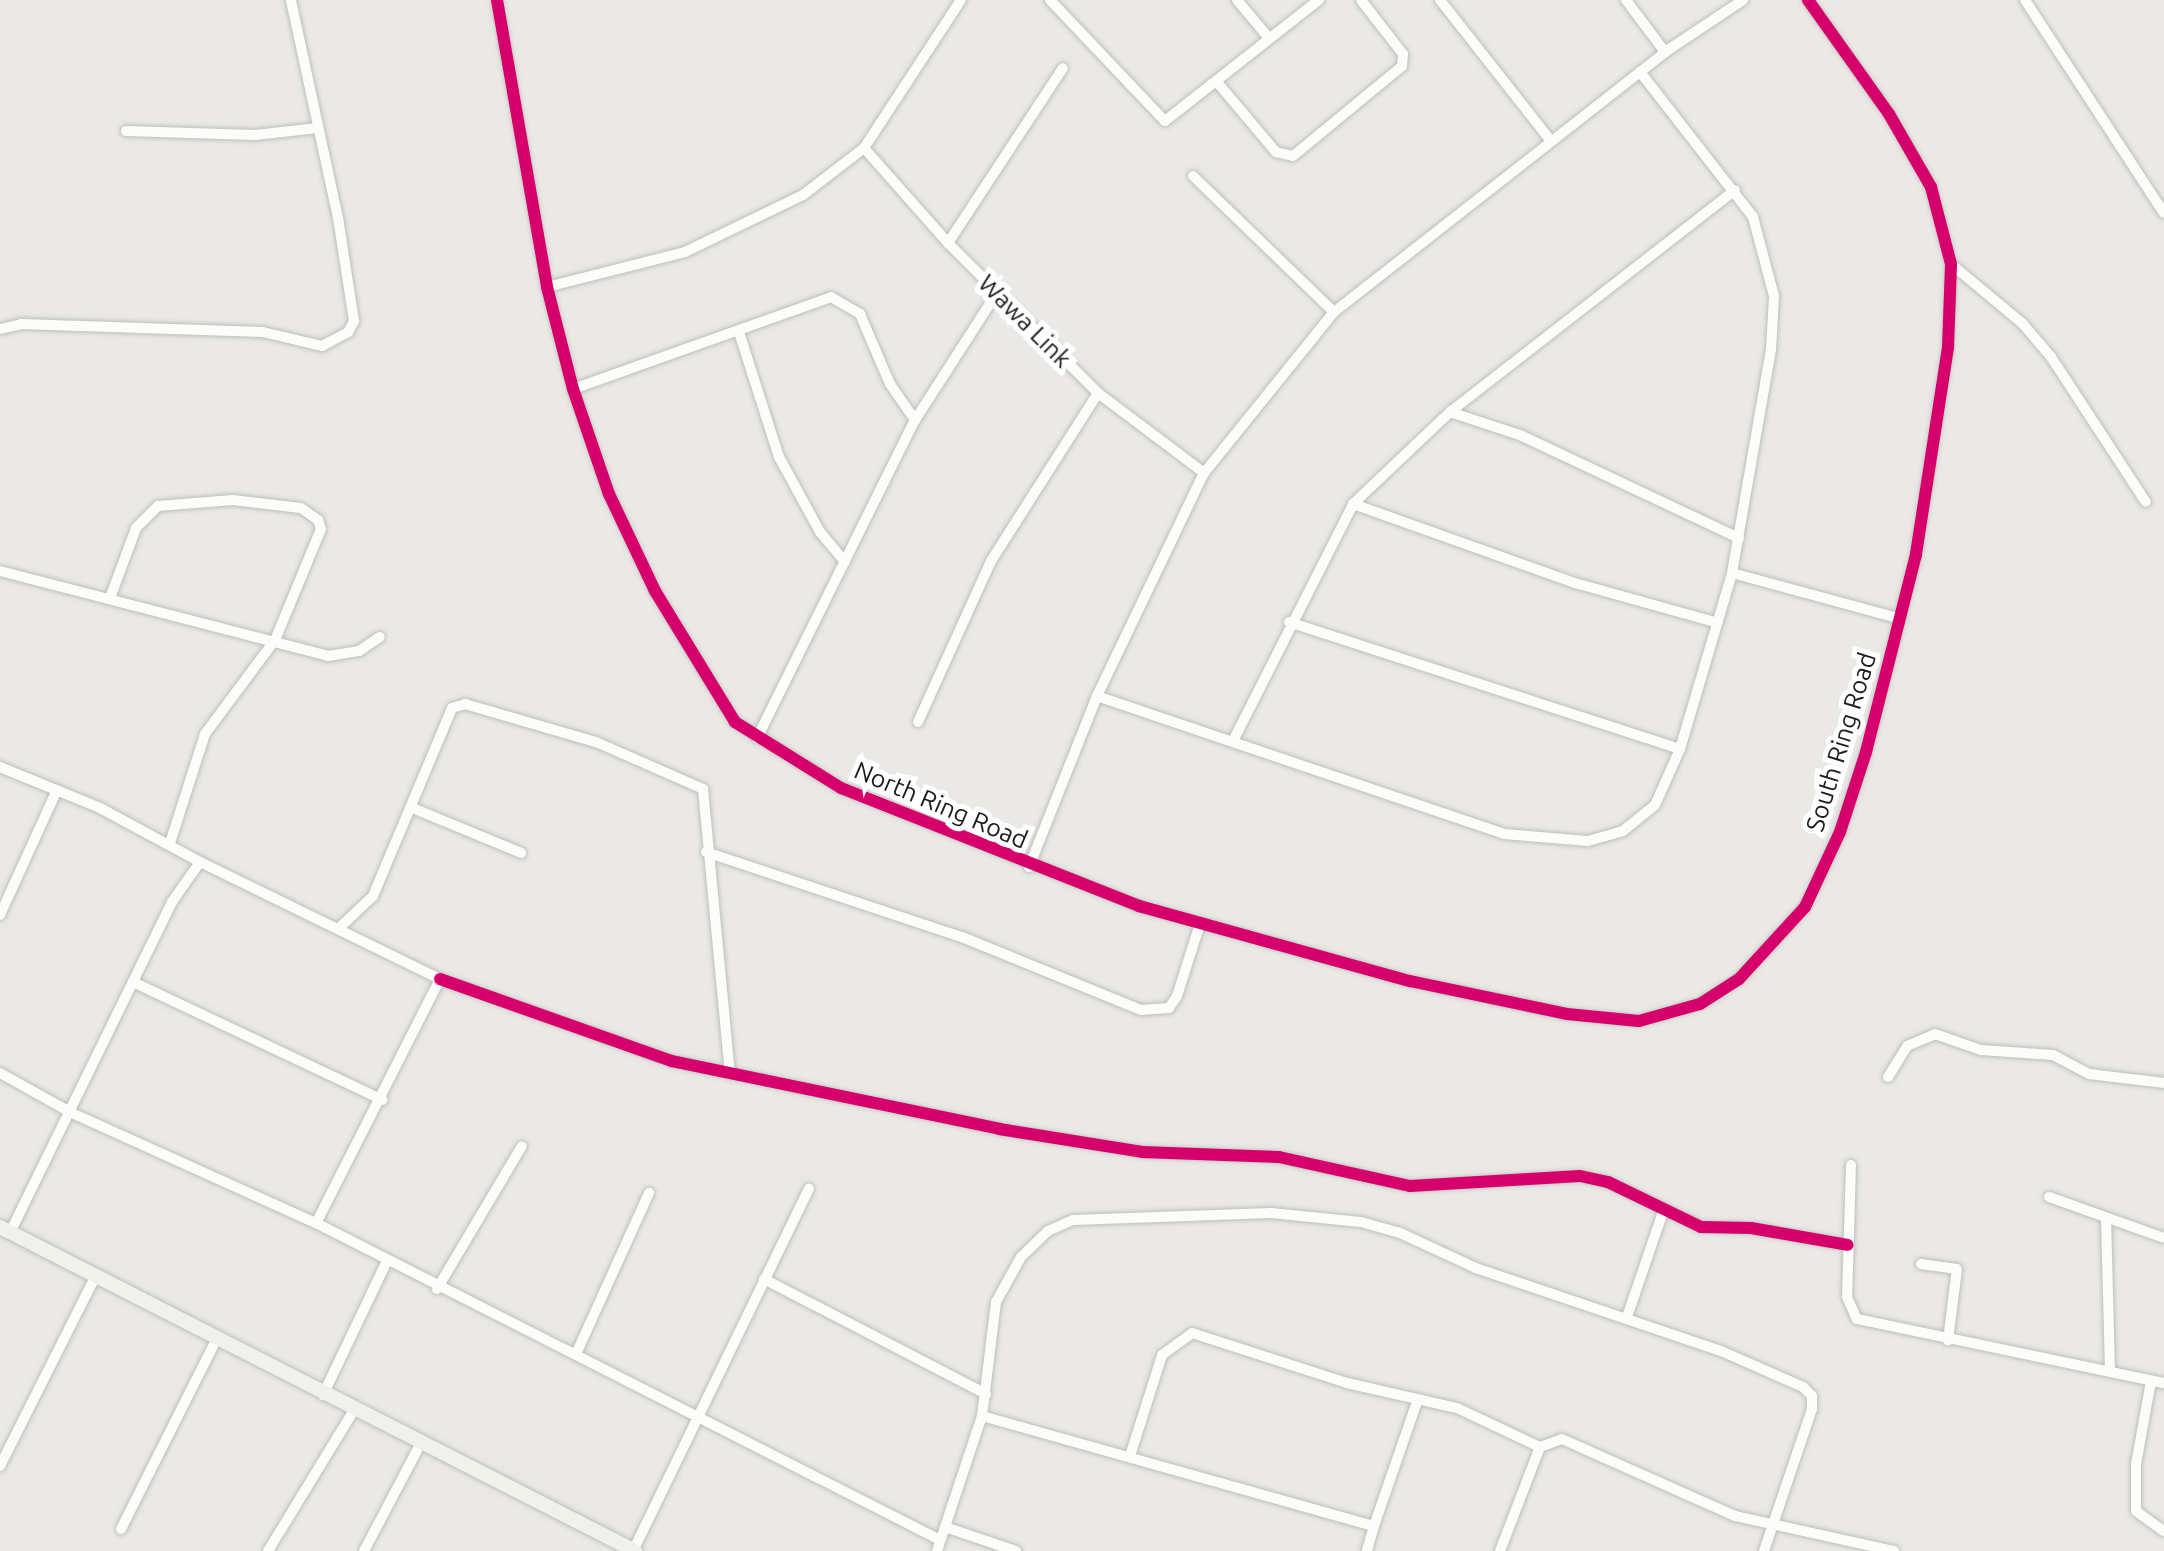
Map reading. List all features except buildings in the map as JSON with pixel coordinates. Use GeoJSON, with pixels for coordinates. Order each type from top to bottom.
{"type":"FeatureCollection","features":[{"type":"Feature","properties":{"kind":"street"},"geometry":{"type":"LineString","coordinates":[[0,329],[22,324],[263,332],[322,346],[342,340],[354,322],[291,0]]}},
{"type":"Feature","properties":{"kind":"street","name":"North Ring Road"},"geometry":{"type":"LineString","coordinates":[[497,0],[547,287],[573,389],[609,494],[655,591],[728,712],[757,738],[841,788],[1029,867],[1288,949]]}},
{"type":"Feature","properties":{"kind":"street"},"geometry":{"type":"LineString","coordinates":[[547,287],[613,275],[732,232],[804,195],[864,148],[961,0]]}},
{"type":"Feature","properties":{"kind":"street"},"geometry":{"type":"LineString","coordinates":[[1050,0],[1156,116],[1174,118],[1319,0]]}},
{"type":"Feature","properties":{"kind":"street"},"geometry":{"type":"LineString","coordinates":[[1237,0],[1269,38]]}},
{"type":"Feature","properties":{"kind":"street"},"geometry":{"type":"LineString","coordinates":[[1217,82],[1276,152],[1293,156],[1402,66],[1403,54],[1362,0]]}},
{"type":"Feature","properties":{"kind":"street"},"geometry":{"type":"LineString","coordinates":[[1440,0],[1551,141]]}},
{"type":"Feature","properties":{"kind":"street"},"geometry":{"type":"LineString","coordinates":[[1626,0],[1665,52]]}},
{"type":"Feature","properties":{"kind":"street"},"geometry":{"type":"LineString","coordinates":[[1029,867],[1097,696],[1204,474],[1334,312],[1665,52],[1742,0]]}},
{"type":"Feature","properties":{"kind":"street","name":"South Ring Road"},"geometry":{"type":"LineString","coordinates":[[1288,949],[1608,1020],[1639,1021],[1700,1004],[1739,979],[1805,907],[1840,832],[1901,619],[1948,347],[1951,264],[1931,187],[1808,0]]}},
{"type":"Feature","properties":{"kind":"street"},"geometry":{"type":"LineString","coordinates":[[2024,0],[2164,214]]}},
{"type":"Feature","properties":{"kind":"street"},"geometry":{"type":"LineString","coordinates":[[948,244],[1063,68]]}},
{"type":"Feature","properties":{"kind":"street"},"geometry":{"type":"LineString","coordinates":[[1097,696],[1234,739],[1504,834],[1547,841],[1623,831],[1655,804],[1680,749],[1732,572],[1774,296],[1759,232],[1736,190],[1640,72]]}},
{"type":"Feature","properties":{"kind":"street"},"geometry":{"type":"LineString","coordinates":[[126,131],[255,136],[318,128]]}},
{"type":"Feature","properties":{"kind":"street","name":"Wawa Link"},"geometry":{"type":"LineString","coordinates":[[864,148],[948,244],[1098,393],[1204,474]]}},
{"type":"Feature","properties":{"kind":"street"},"geometry":{"type":"LineString","coordinates":[[1193,176],[1334,312]]}},
{"type":"Feature","properties":{"kind":"street"},"geometry":{"type":"LineString","coordinates":[[1234,739],[1289,622],[1353,504],[1450,412],[1736,190]]}},
{"type":"Feature","properties":{"kind":"street"},"geometry":{"type":"LineString","coordinates":[[1951,264],[2023,324],[2051,357],[2146,502]]}},
{"type":"Feature","properties":{"kind":"street"},"geometry":{"type":"LineString","coordinates":[[757,738],[915,420],[997,293]]}},
{"type":"Feature","properties":{"kind":"street"},"geometry":{"type":"LineString","coordinates":[[573,389],[739,332],[818,300],[842,302],[860,314],[890,384],[915,420]]}},
{"type":"Feature","properties":{"kind":"street"},"geometry":{"type":"LineString","coordinates":[[739,332],[780,457],[813,521],[844,562]]}},
{"type":"Feature","properties":{"kind":"street"},"geometry":{"type":"LineString","coordinates":[[918,722],[991,560],[1098,393]]}},
{"type":"Feature","properties":{"kind":"street"},"geometry":{"type":"LineString","coordinates":[[1450,412],[1520,434],[1739,538]]}},
{"type":"Feature","properties":{"kind":"street"},"geometry":{"type":"LineString","coordinates":[[110,598],[136,528],[158,506],[233,500],[301,508],[321,529],[275,640],[205,734],[170,842]]}},
{"type":"Feature","properties":{"kind":"street"},"geometry":{"type":"LineString","coordinates":[[1353,504],[1575,583],[1718,623]]}},
{"type":"Feature","properties":{"kind":"street"},"geometry":{"type":"LineString","coordinates":[[0,571],[328,656],[359,652],[380,636]]}},
{"type":"Feature","properties":{"kind":"street"},"geometry":{"type":"LineString","coordinates":[[1732,572],[1901,619]]}},
{"type":"Feature","properties":{"kind":"street"},"geometry":{"type":"LineString","coordinates":[[1289,622],[1680,749]]}},
{"type":"Feature","properties":{"kind":"street"},"geometry":{"type":"LineString","coordinates":[[338,929],[373,896],[415,808],[452,708],[465,704],[596,742],[700,787],[730,1072]]}},
{"type":"Feature","properties":{"kind":"street"},"geometry":{"type":"LineString","coordinates":[[0,767],[170,842],[200,862],[440,979],[672,1062],[1082,1144],[1280,1156],[1410,1186],[1580,1176],[1700,1227],[1848,1245]]}},
{"type":"Feature","properties":{"kind":"street"},"geometry":{"type":"LineString","coordinates":[[0,915],[56,790]]}},
{"type":"Feature","properties":{"kind":"street"},"geometry":{"type":"LineString","coordinates":[[415,808],[521,853]]}},
{"type":"Feature","properties":{"kind":"street"},"geometry":{"type":"LineString","coordinates":[[706,852],[962,937],[1142,1010],[1169,1008],[1177,996],[1200,924]]}},
{"type":"Feature","properties":{"kind":"street"},"geometry":{"type":"LineString","coordinates":[[200,862],[133,982],[72,1114],[5,1230],[322,1396],[634,1551],[694,1415],[809,1188]]}},
{"type":"Feature","properties":{"kind":"street"},"geometry":{"type":"LineString","coordinates":[[316,1223],[383,1100],[440,979]]}},
{"type":"Feature","properties":{"kind":"street"},"geometry":{"type":"LineString","coordinates":[[133,982],[383,1100]]}},
{"type":"Feature","properties":{"kind":"street"},"geometry":{"type":"LineString","coordinates":[[1888,1078],[1907,1046],[1935,1034],[1981,1050],[2052,1055],[2089,1074],[2164,1082]]}},
{"type":"Feature","properties":{"kind":"street"},"geometry":{"type":"LineString","coordinates":[[0,1074],[72,1114],[316,1223],[437,1289],[694,1415],[938,1546],[982,1416],[1002,1286],[1048,1231],[1073,1220],[1271,1213],[1361,1222],[1721,1351],[1812,1396],[1764,1551]]}},
{"type":"Feature","properties":{"kind":"street"},"geometry":{"type":"LineString","coordinates":[[437,1289],[522,1146]]}},
{"type":"Feature","properties":{"kind":"street"},"geometry":{"type":"LineString","coordinates":[[1851,1165],[1848,1297],[1857,1319],[2164,1382]]}},
{"type":"Feature","properties":{"kind":"street"},"geometry":{"type":"LineString","coordinates":[[576,1354],[649,1193]]}},
{"type":"Feature","properties":{"kind":"street"},"geometry":{"type":"LineString","coordinates":[[2049,1198],[2164,1238]]}},
{"type":"Feature","properties":{"kind":"street"},"geometry":{"type":"LineString","coordinates":[[1626,1318],[1664,1209]]}},
{"type":"Feature","properties":{"kind":"street"},"geometry":{"type":"LineString","coordinates":[[2106,1218],[2110,1370]]}},
{"type":"Feature","properties":{"kind":"street"},"geometry":{"type":"LineString","coordinates":[[322,1396],[386,1263]]}},
{"type":"Feature","properties":{"kind":"street"},"geometry":{"type":"LineString","coordinates":[[1922,1264],[1957,1270],[1948,1340]]}},
{"type":"Feature","properties":{"kind":"street"},"geometry":{"type":"LineString","coordinates":[[0,1466],[95,1277]]}},
{"type":"Feature","properties":{"kind":"street"},"geometry":{"type":"LineString","coordinates":[[764,1279],[986,1394]]}},
{"type":"Feature","properties":{"kind":"street"},"geometry":{"type":"LineString","coordinates":[[1130,1456],[1162,1355],[1192,1333],[1457,1408],[1540,1447],[1562,1439],[1688,1497],[1772,1525],[1894,1551]]}},
{"type":"Feature","properties":{"kind":"street"},"geometry":{"type":"LineString","coordinates":[[122,1530],[216,1340]]}},
{"type":"Feature","properties":{"kind":"street"},"geometry":{"type":"LineString","coordinates":[[2151,1381],[2136,1464],[2136,1511],[2164,1532]]}},
{"type":"Feature","properties":{"kind":"street"},"geometry":{"type":"LineString","coordinates":[[1368,1551],[1418,1399]]}},
{"type":"Feature","properties":{"kind":"street"},"geometry":{"type":"LineString","coordinates":[[268,1551],[354,1410]]}},
{"type":"Feature","properties":{"kind":"street"},"geometry":{"type":"LineString","coordinates":[[982,1416],[1374,1526]]}},
{"type":"Feature","properties":{"kind":"street"},"geometry":{"type":"LineString","coordinates":[[364,1551],[421,1443]]}},
{"type":"Feature","properties":{"kind":"street"},"geometry":{"type":"LineString","coordinates":[[1500,1551],[1540,1447]]}},
{"type":"Feature","properties":{"kind":"street"},"geometry":{"type":"LineString","coordinates":[[944,1526],[1016,1551]]}},
{"type":"Feature","properties":{"kind":"cycle path"},"geometry":{"type":"LineString","coordinates":[[497,0],[547,287],[573,389],[609,494],[655,591],[735,722],[841,788],[1139,906],[1410,981],[1567,1014],[1639,1021],[1700,1004],[1739,979],[1805,907],[1840,832],[1866,752],[1916,554],[1948,347],[1951,264],[1931,187],[1889,114],[1808,0]]}},
{"type":"Feature","properties":{"kind":"cycle path"},"geometry":{"type":"LineString","coordinates":[[440,979],[672,1061],[999,1129],[1142,1152],[1279,1157],[1410,1186],[1580,1176],[1608,1182],[1701,1227],[1751,1228],[1848,1245]]}}]}
